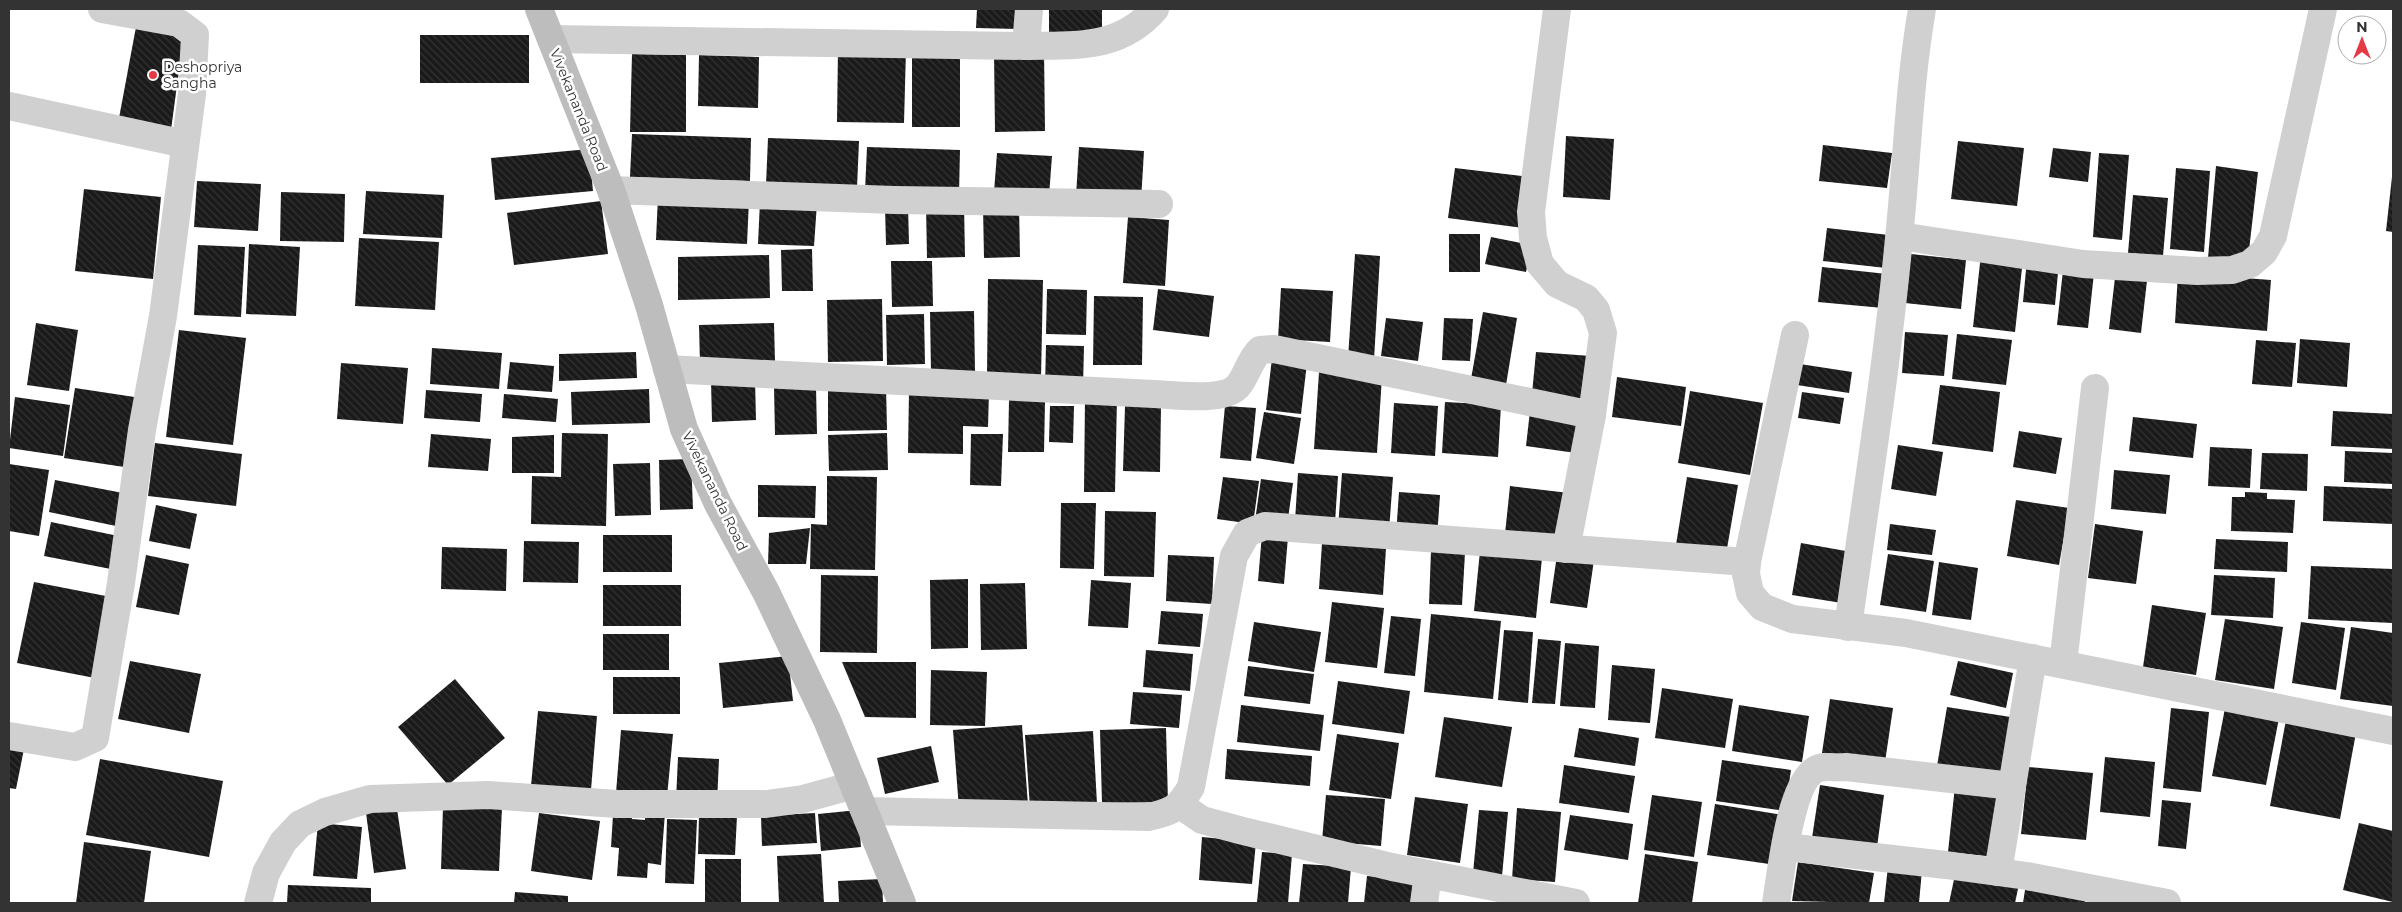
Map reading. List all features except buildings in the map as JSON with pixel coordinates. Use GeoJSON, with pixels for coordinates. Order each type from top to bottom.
{"type":"FeatureCollection","features":[{"type":"Feature","properties":{"kind":"street"},"geometry":{"type":"LineString","coordinates":[[9,736],[75,747],[95,738],[121,583],[142,430],[162,316],[192,94],[194,35],[176,16],[102,9]]}},
{"type":"Feature","properties":{"kind":"street","name":"Vivekananda Road"},"geometry":{"type":"LineString","coordinates":[[539,9],[611,190],[649,305],[684,428],[706,479],[766,592],[827,720],[902,903]]}},
{"type":"Feature","properties":{"kind":"street"},"geometry":{"type":"LineString","coordinates":[[1026,46],[1029,9]]}},
{"type":"Feature","properties":{"kind":"street"},"geometry":{"type":"LineString","coordinates":[[551,39],[1026,46],[1088,45],[1122,36],[1142,24],[1155,9]]}},
{"type":"Feature","properties":{"kind":"street"},"geometry":{"type":"LineString","coordinates":[[1557,9],[1531,212],[1533,238],[1540,264],[1557,284],[1586,298],[1596,310],[1603,333],[1592,415],[1566,549]]}},
{"type":"Feature","properties":{"kind":"street"},"geometry":{"type":"LineString","coordinates":[[1848,627],[1900,236],[1910,95],[1922,9]]}},
{"type":"Feature","properties":{"kind":"street"},"geometry":{"type":"LineString","coordinates":[[1900,236],[2083,264],[2197,271],[2232,270],[2250,264],[2264,252],[2273,236],[2323,9]]}},
{"type":"Feature","properties":{"kind":"street"},"geometry":{"type":"LineString","coordinates":[[9,106],[185,144]]}},
{"type":"Feature","properties":{"kind":"street"},"geometry":{"type":"LineString","coordinates":[[611,190],[894,200],[1159,204]]}},
{"type":"Feature","properties":{"kind":"street"},"geometry":{"type":"LineString","coordinates":[[1795,336],[1747,562],[1746,574],[1750,593],[1762,607],[1792,619],[1906,633],[2393,731]]}},
{"type":"Feature","properties":{"kind":"street"},"geometry":{"type":"LineString","coordinates":[[667,369],[1154,394],[1217,395],[1228,393],[1238,386],[1250,360],[1260,350],[1274,349],[1592,415]]}},
{"type":"Feature","properties":{"kind":"street"},"geometry":{"type":"LineString","coordinates":[[2063,664],[2095,388]]}},
{"type":"Feature","properties":{"kind":"street"},"geometry":{"type":"LineString","coordinates":[[865,811],[1148,818],[1167,814],[1180,805],[1191,787],[1234,556],[1247,533],[1265,526],[1747,562]]}},
{"type":"Feature","properties":{"kind":"street"},"geometry":{"type":"LineString","coordinates":[[1998,872],[2033,658]]}},
{"type":"Feature","properties":{"kind":"street"},"geometry":{"type":"LineString","coordinates":[[1776,903],[1797,797],[1806,778],[1819,768],[1846,768],[2012,786]]}},
{"type":"Feature","properties":{"kind":"street"},"geometry":{"type":"LineString","coordinates":[[258,903],[266,873],[283,842],[300,824],[325,812],[370,799],[488,795],[617,804],[766,804],[803,799],[854,785]]}},
{"type":"Feature","properties":{"kind":"street"},"geometry":{"type":"LineString","coordinates":[[1180,805],[1202,820],[1428,874],[1576,903]]}},
{"type":"Feature","properties":{"kind":"street"},"geometry":{"type":"LineString","coordinates":[[1786,847],[1998,872],[2166,903]]}},
{"type":"Feature","properties":{"kind":"street"},"geometry":{"type":"LineString","coordinates":[[1424,903],[1428,874]]}},
{"type":"Feature","properties":{"kind":"place","name":"Deshopriya Sangha"},"geometry":{"type":"Point","coordinates":[153,75]}}]}
